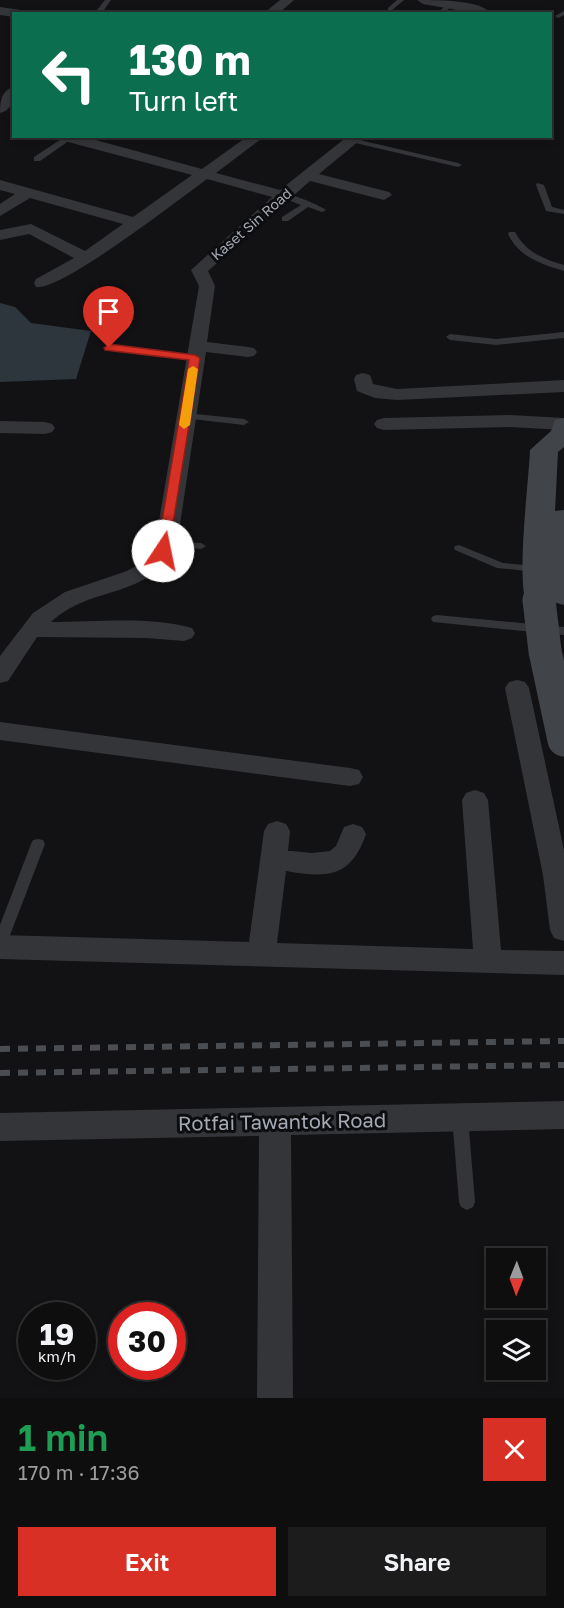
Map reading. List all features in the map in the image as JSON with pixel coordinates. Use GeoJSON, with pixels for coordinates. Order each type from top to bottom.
{"type":"FeatureCollection","features":[{"type":"Feature","properties":{"kind":"street"},"geometry":{"type":"LineString","coordinates":[[272,12],[288,0]]}},
{"type":"Feature","properties":{"kind":"street"},"geometry":{"type":"LineString","coordinates":[[423,0],[481,10]]}},
{"type":"Feature","properties":{"kind":"street"},"geometry":{"type":"LineString","coordinates":[[1,118],[12,95]]}},
{"type":"Feature","properties":{"kind":"street"},"geometry":{"type":"LineString","coordinates":[[70,138],[284,195]]}},
{"type":"Feature","properties":{"kind":"street"},"geometry":{"type":"LineString","coordinates":[[42,283],[86,258],[255,138]]}},
{"type":"Feature","properties":{"kind":"street","name":"Kaset Sin Road"},"geometry":{"type":"LineString","coordinates":[[166,544],[207,286],[199,270],[284,195],[356,138]]}},
{"type":"Feature","properties":{"kind":"street"},"geometry":{"type":"LineString","coordinates":[[308,176],[384,195]]}},
{"type":"Feature","properties":{"kind":"street"},"geometry":{"type":"LineString","coordinates":[[0,211],[10,191],[136,223]]}},
{"type":"Feature","properties":{"kind":"street"},"geometry":{"type":"LineString","coordinates":[[0,221],[17,231],[36,248]]}},
{"type":"Feature","properties":{"kind":"street"},"geometry":{"type":"LineString","coordinates":[[0,235],[30,229],[86,258]]}},
{"type":"Feature","properties":{"kind":"street"},"geometry":{"type":"LineString","coordinates":[[196,352],[248,352]]}},
{"type":"Feature","properties":{"kind":"street"},"geometry":{"type":"LineString","coordinates":[[363,379],[367,391],[396,394],[452,394],[542,385],[564,386]]}},
{"type":"Feature","properties":{"kind":"street"},"geometry":{"type":"LineString","coordinates":[[384,424],[510,421],[564,425],[561,570],[552,614]]}},
{"type":"Feature","properties":{"kind":"street"},"geometry":{"type":"LineString","coordinates":[[0,427],[45,428]]}},
{"type":"Feature","properties":{"kind":"street"},"geometry":{"type":"LineString","coordinates":[[564,433],[544,450],[538,569],[552,614],[564,740]]}},
{"type":"Feature","properties":{"kind":"street"},"geometry":{"type":"LineString","coordinates":[[0,675],[21,640],[57,605],[81,592],[132,578],[158,559],[166,544]]}},
{"type":"Feature","properties":{"kind":"street"},"geometry":{"type":"LineString","coordinates":[[33,628],[93,631],[138,629],[184,633]]}},
{"type":"Feature","properties":{"kind":"street"},"geometry":{"type":"LineString","coordinates":[[517,688],[554,864],[564,930]]}},
{"type":"Feature","properties":{"kind":"street"},"geometry":{"type":"LineString","coordinates":[[0,731],[350,777]]}},
{"type":"Feature","properties":{"kind":"street"},"geometry":{"type":"LineString","coordinates":[[475,800],[488,961]]}},
{"type":"Feature","properties":{"kind":"street"},"geometry":{"type":"LineString","coordinates":[[262,955],[278,831]]}},
{"type":"Feature","properties":{"kind":"street"},"geometry":{"type":"LineString","coordinates":[[274,859],[314,863],[336,859],[346,853],[353,834]]}},
{"type":"Feature","properties":{"kind":"street"},"geometry":{"type":"LineString","coordinates":[[0,947],[564,963]]}},
{"type":"Feature","properties":{"kind":"street","name":"Rotfai Tawantok Road"},"geometry":{"type":"LineString","coordinates":[[0,1126],[564,1115]]}},
{"type":"Feature","properties":{"kind":"street"},"geometry":{"type":"LineString","coordinates":[[275,1121],[275,1398]]}},
{"type":"Feature","properties":{"kind":"lane"},"geometry":{"type":"LineString","coordinates":[[99,12],[108,0]]}},
{"type":"Feature","properties":{"kind":"lane"},"geometry":{"type":"LineString","coordinates":[[390,9],[401,0]]}},
{"type":"Feature","properties":{"kind":"lane"},"geometry":{"type":"LineString","coordinates":[[441,12],[450,5]]}},
{"type":"Feature","properties":{"kind":"lane"},"geometry":{"type":"LineString","coordinates":[[37,159],[65,138]]}},
{"type":"Feature","properties":{"kind":"lane"},"geometry":{"type":"LineString","coordinates":[[356,138],[458,165]]}},
{"type":"Feature","properties":{"kind":"lane"},"geometry":{"type":"LineString","coordinates":[[540,185],[549,209],[564,212]]}},
{"type":"Feature","properties":{"kind":"lane"},"geometry":{"type":"LineString","coordinates":[[284,195],[322,210]]}},
{"type":"Feature","properties":{"kind":"lane"},"geometry":{"type":"LineString","coordinates":[[285,219],[308,204]]}},
{"type":"Feature","properties":{"kind":"lane"},"geometry":{"type":"LineString","coordinates":[[512,234],[515,243],[521,249],[532,256],[564,268]]}},
{"type":"Feature","properties":{"kind":"lane"},"geometry":{"type":"LineString","coordinates":[[450,337],[496,342],[564,335]]}},
{"type":"Feature","properties":{"kind":"lane"},"geometry":{"type":"LineString","coordinates":[[109,348],[196,352]]}},
{"type":"Feature","properties":{"kind":"lane"},"geometry":{"type":"LineString","coordinates":[[186,416],[244,422]]}},
{"type":"Feature","properties":{"kind":"lane"},"geometry":{"type":"LineString","coordinates":[[166,544],[201,546]]}},
{"type":"Feature","properties":{"kind":"lane"},"geometry":{"type":"LineString","coordinates":[[459,548],[501,566],[538,569]]}},
{"type":"Feature","properties":{"kind":"lane"},"geometry":{"type":"LineString","coordinates":[[437,619],[552,614]]}},
{"type":"Feature","properties":{"kind":"lane"},"geometry":{"type":"LineString","coordinates":[[0,943],[38,844]]}},
{"type":"Feature","properties":{"kind":"lane"},"geometry":{"type":"LineString","coordinates":[[460,1117],[466,1202]]}},
{"type":"Feature","properties":{"kind":"shaded area"},"geometry":{"type":"Polygon","coordinates":[[[0,303],[15,307],[31,323],[91,331],[76,379],[0,382],[0,303]]]}},
{"type":"Feature","properties":{"kind":"railway"},"geometry":{"type":"LineString","coordinates":[[0,1049],[564,1041]]}},
{"type":"Feature","properties":{"kind":"railway"},"geometry":{"type":"LineString","coordinates":[[0,1073],[564,1065]]}},
{"type":"Feature","properties":{"kind":"slow traffic"},"geometry":{"type":"LineString","coordinates":[[184,425],[193,369]]}},
{"type":"Feature","properties":{"kind":"route"},"geometry":{"type":"LineString","coordinates":[[109,348],[195,358],[166,544],[163,551]]}}]}
